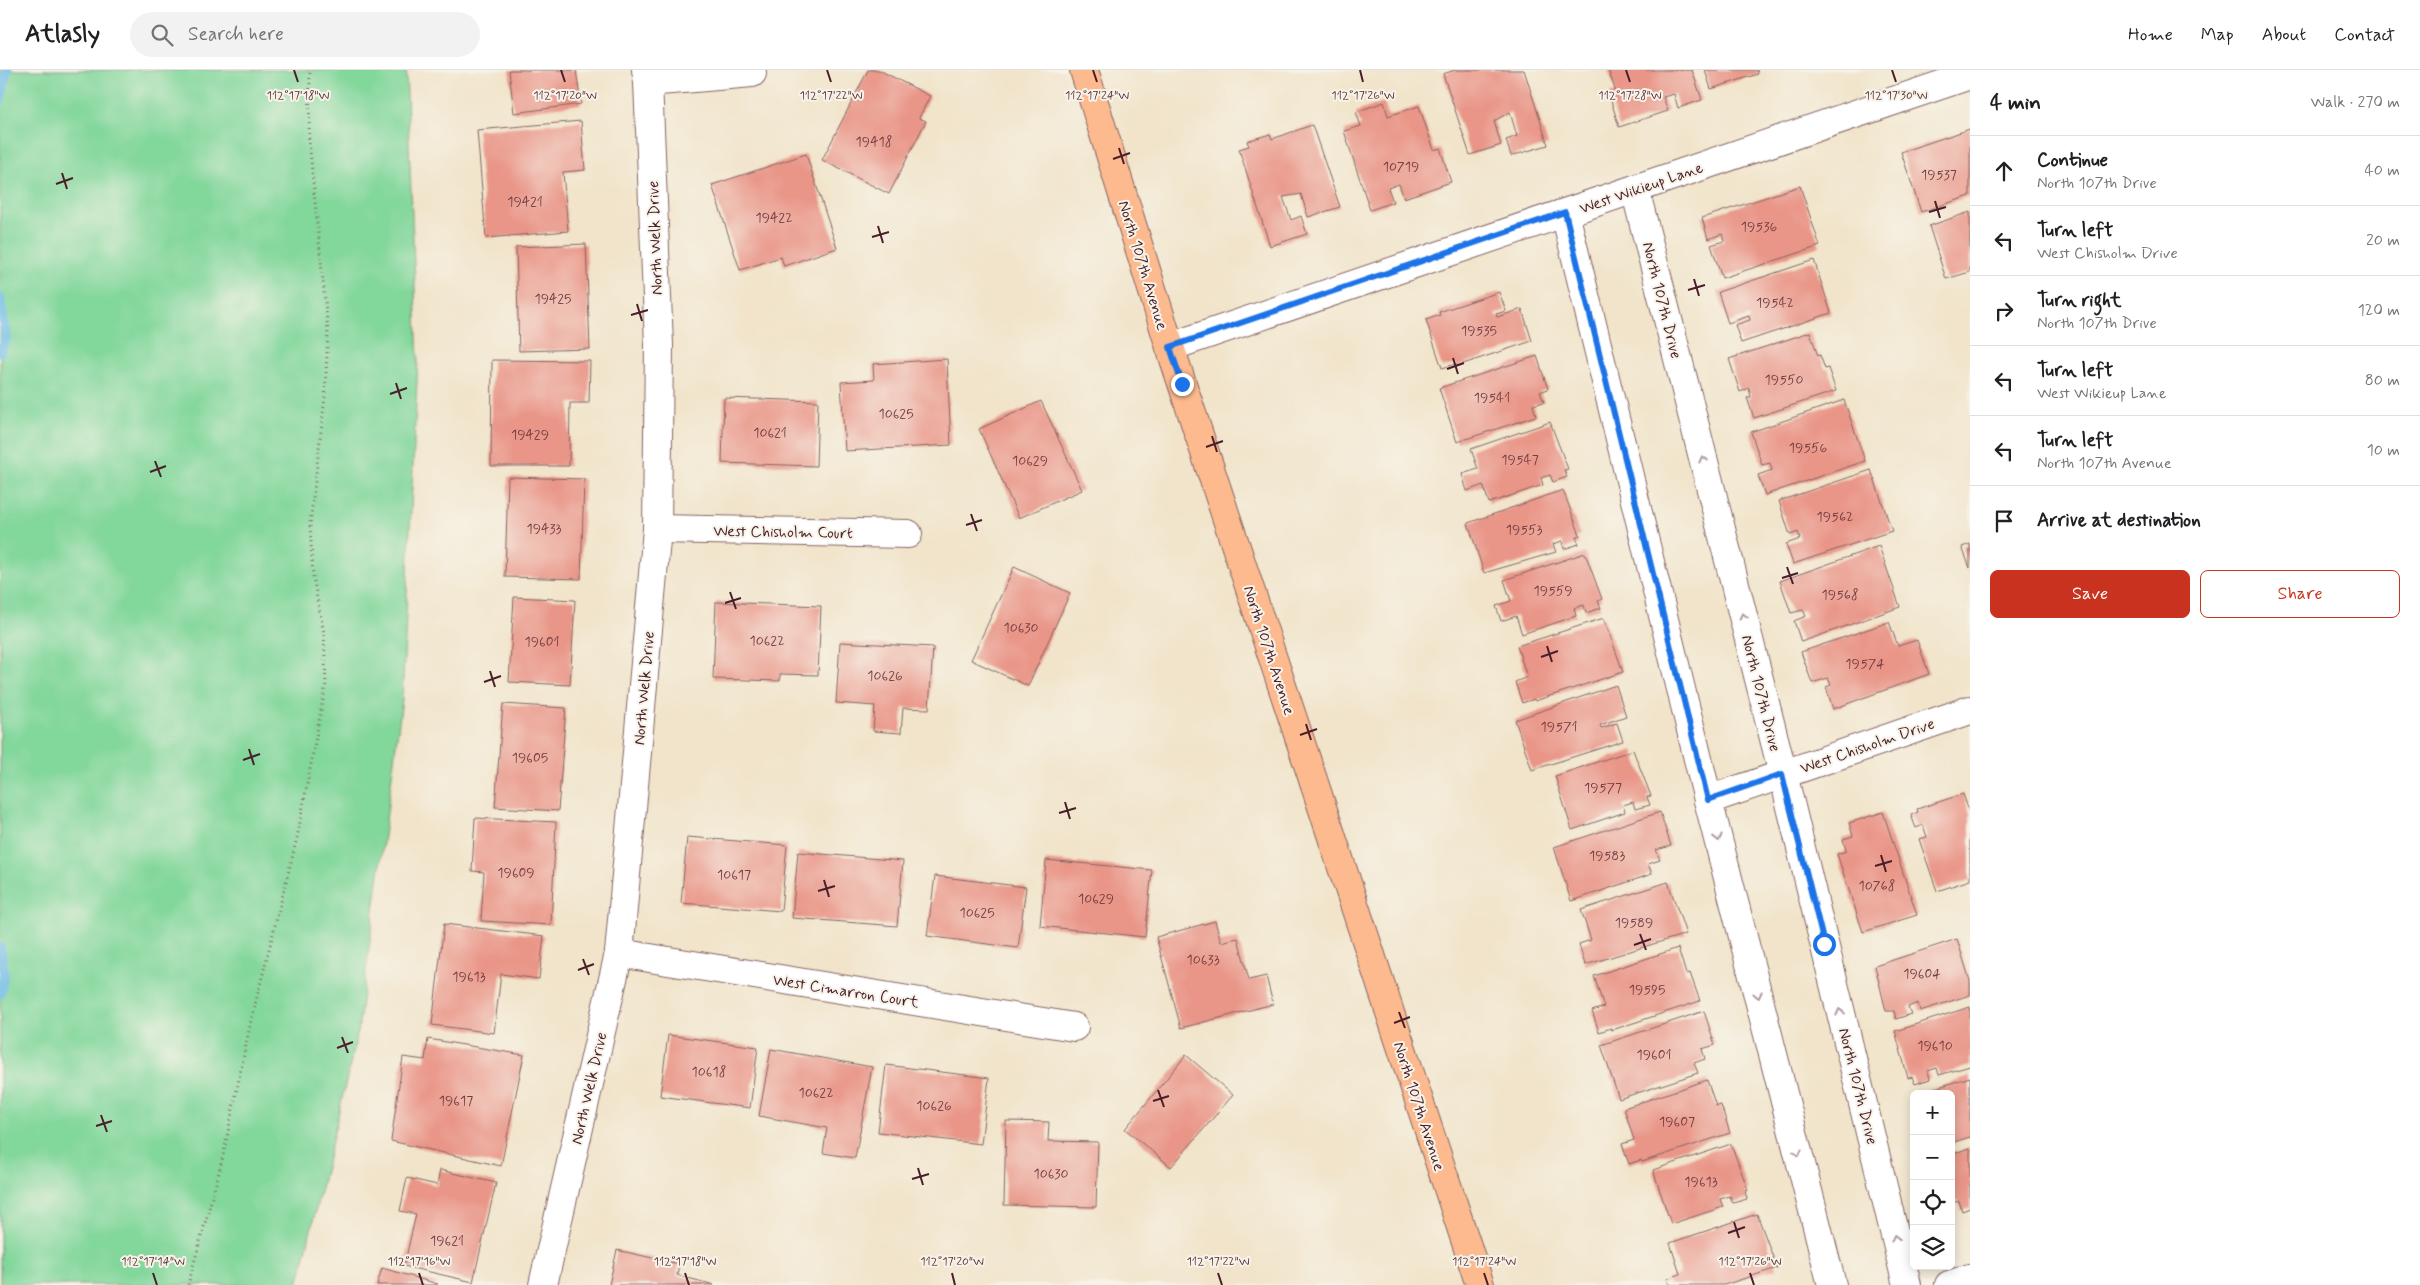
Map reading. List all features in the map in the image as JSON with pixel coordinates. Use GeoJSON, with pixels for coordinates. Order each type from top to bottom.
{"type":"FeatureCollection","features":[{"type":"Feature","properties":{"kind":"main road","name":"North 107th Avenue"},"geometry":{"type":"LineString","coordinates":[[1084,70],[1170,347],[1480,1285]]}},
{"type":"Feature","properties":{"kind":"street","name":"North Welk Drive"},"geometry":{"type":"LineString","coordinates":[[543,1285],[619,953],[657,529],[659,345],[647,76],[752,73]]}},
{"type":"Feature","properties":{"kind":"street","name":"West Wikieup Lane"},"geometry":{"type":"LineString","coordinates":[[1170,347],[1970,75]]}},
{"type":"Feature","properties":{"kind":"street","name":"North 107th Drive"},"geometry":{"type":"LineString","coordinates":[[1635,189],[1782,774],[1907,1285]]}},
{"type":"Feature","properties":{"kind":"street"},"geometry":{"type":"LineString","coordinates":[[1565,212],[1708,800],[1832,1285]]}},
{"type":"Feature","properties":{"kind":"street","name":"West Chisholm Court"},"geometry":{"type":"LineString","coordinates":[[657,529],[908,534]]}},
{"type":"Feature","properties":{"kind":"street","name":"West Chisholm Drive"},"geometry":{"type":"LineString","coordinates":[[1708,800],[1970,710]]}},
{"type":"Feature","properties":{"kind":"street","name":"West Cimarron Court"},"geometry":{"type":"LineString","coordinates":[[619,953],[1074,1027]]}},
{"type":"Feature","properties":{"kind":"street"},"geometry":{"type":"LineString","coordinates":[[1949,1285],[1970,1278]]}},
{"type":"Feature","properties":{"kind":"path"},"geometry":{"type":"LineString","coordinates":[[188,1285],[222,1161],[252,1021],[294,856],[326,684],[324,633],[313,577],[310,524],[325,397],[328,331],[309,141],[310,70]]}},
{"type":"Feature","properties":{"kind":"green space"},"geometry":{"type":"Polygon","coordinates":[[[0,70],[406,70],[418,360],[402,700],[358,1031],[298,1285],[0,1285],[0,70]]]}},
{"type":"Feature","properties":{"kind":"building"},"geometry":{"type":"Polygon","coordinates":[[[509,70],[576,70],[581,104],[514,113],[509,70]]]}},
{"type":"Feature","properties":{"kind":"building"},"geometry":{"type":"Polygon","coordinates":[[[868,70],[879,70],[930,96],[919,118],[926,121],[889,194],[822,160],[868,70]]]}},
{"type":"Feature","properties":{"kind":"building"},"geometry":{"type":"Polygon","coordinates":[[[1455,70],[1524,70],[1548,145],[1511,156],[1506,140],[1517,136],[1510,112],[1494,121],[1501,145],[1470,155],[1443,74],[1455,70]]]}},
{"type":"Feature","properties":{"kind":"building"},"geometry":{"type":"Polygon","coordinates":[[[1608,70],[1692,70],[1702,100],[1678,108],[1674,94],[1663,97],[1668,111],[1619,127],[1609,94],[1616,92],[1608,70]]]}},
{"type":"Feature","properties":{"kind":"building"},"geometry":{"type":"Polygon","coordinates":[[[1705,70],[1757,70],[1758,74],[1711,89],[1705,70]]]}},
{"type":"Feature","properties":{"kind":"building"},"geometry":{"type":"Polygon","coordinates":[[[1384,102],[1388,116],[1419,106],[1434,150],[1440,148],[1451,182],[1404,198],[1399,184],[1388,188],[1393,202],[1370,210],[1344,131],[1361,126],[1356,112],[1384,102]]]}},
{"type":"Feature","properties":{"kind":"building"},"geometry":{"type":"Polygon","coordinates":[[[581,121],[585,170],[563,172],[568,231],[486,238],[477,130],[581,121]]]}},
{"type":"Feature","properties":{"kind":"building"},"geometry":{"type":"Polygon","coordinates":[[[1312,125],[1340,207],[1308,217],[1301,194],[1283,197],[1291,220],[1301,216],[1307,234],[1270,246],[1239,149],[1249,146],[1247,141],[1270,134],[1272,139],[1312,125]]]}},
{"type":"Feature","properties":{"kind":"building"},"geometry":{"type":"Polygon","coordinates":[[[1970,129],[1970,196],[1921,212],[1901,152],[1970,129]]]}},
{"type":"Feature","properties":{"kind":"building"},"geometry":{"type":"Polygon","coordinates":[[[806,154],[837,248],[784,266],[781,257],[740,270],[712,185],[806,154]]]}},
{"type":"Feature","properties":{"kind":"building"},"geometry":{"type":"Polygon","coordinates":[[[1800,186],[1820,246],[1722,278],[1711,245],[1724,241],[1722,234],[1708,239],[1702,218],[1800,186]]]}},
{"type":"Feature","properties":{"kind":"building"},"geometry":{"type":"Polygon","coordinates":[[[1970,212],[1970,272],[1946,279],[1929,226],[1970,212]]]}},
{"type":"Feature","properties":{"kind":"building"},"geometry":{"type":"Polygon","coordinates":[[[586,244],[590,349],[519,351],[516,247],[586,244]]]}},
{"type":"Feature","properties":{"kind":"building"},"geometry":{"type":"Polygon","coordinates":[[[1814,260],[1831,313],[1741,343],[1735,325],[1750,320],[1749,316],[1728,323],[1718,292],[1814,260]]]}},
{"type":"Feature","properties":{"kind":"building"},"geometry":{"type":"Polygon","coordinates":[[[1499,292],[1506,311],[1496,314],[1497,317],[1522,309],[1532,341],[1457,366],[1456,364],[1442,368],[1426,320],[1440,315],[1439,312],[1499,292]]]}},
{"type":"Feature","properties":{"kind":"building"},"geometry":{"type":"Polygon","coordinates":[[[1810,332],[1818,356],[1820,355],[1825,369],[1828,368],[1836,391],[1754,418],[1747,398],[1751,397],[1749,388],[1740,392],[1729,359],[1810,332]]]}},
{"type":"Feature","properties":{"kind":"building"},"geometry":{"type":"Polygon","coordinates":[[[1537,356],[1548,389],[1540,392],[1544,402],[1533,405],[1536,416],[1457,442],[1439,388],[1537,356]]]}},
{"type":"Feature","properties":{"kind":"building"},"geometry":{"type":"Polygon","coordinates":[[[947,359],[951,445],[845,451],[841,382],[874,380],[873,364],[947,359]]]}},
{"type":"Feature","properties":{"kind":"building"},"geometry":{"type":"Polygon","coordinates":[[[492,360],[590,361],[589,403],[570,403],[569,466],[491,466],[492,360]]]}},
{"type":"Feature","properties":{"kind":"building"},"geometry":{"type":"Polygon","coordinates":[[[724,398],[818,401],[816,466],[722,463],[724,398]]]}},
{"type":"Feature","properties":{"kind":"building"},"geometry":{"type":"Polygon","coordinates":[[[1844,400],[1865,461],[1765,495],[1758,475],[1772,470],[1770,463],[1762,465],[1751,432],[1844,400]]]}},
{"type":"Feature","properties":{"kind":"building"},"geometry":{"type":"Polygon","coordinates":[[[1041,401],[1082,490],[1019,518],[979,429],[1041,401]]]}},
{"type":"Feature","properties":{"kind":"building"},"geometry":{"type":"Polygon","coordinates":[[[1550,422],[1568,469],[1564,470],[1567,477],[1553,482],[1550,475],[1541,478],[1543,485],[1489,503],[1483,485],[1467,491],[1462,474],[1478,469],[1471,449],[1550,422]]]}},
{"type":"Feature","properties":{"kind":"building"},"geometry":{"type":"Polygon","coordinates":[[[1871,470],[1892,531],[1793,564],[1786,544],[1800,539],[1798,532],[1790,535],[1779,501],[1871,470]]]}},
{"type":"Feature","properties":{"kind":"building"},"geometry":{"type":"Polygon","coordinates":[[[508,477],[584,479],[581,579],[505,577],[508,477]]]}},
{"type":"Feature","properties":{"kind":"building"},"geometry":{"type":"Polygon","coordinates":[[[1563,490],[1580,535],[1576,537],[1579,544],[1564,549],[1562,541],[1553,544],[1556,552],[1484,573],[1468,523],[1563,490]]]}},
{"type":"Feature","properties":{"kind":"building"},"geometry":{"type":"Polygon","coordinates":[[[1970,544],[1970,568],[1962,547],[1970,544]]]}},
{"type":"Feature","properties":{"kind":"building"},"geometry":{"type":"Polygon","coordinates":[[[1879,546],[1900,607],[1801,642],[1794,621],[1806,616],[1803,610],[1791,613],[1780,581],[1879,546]]]}},
{"type":"Feature","properties":{"kind":"building"},"geometry":{"type":"Polygon","coordinates":[[[1585,553],[1602,599],[1598,601],[1601,608],[1586,613],[1584,605],[1574,608],[1576,616],[1522,634],[1516,616],[1501,621],[1496,606],[1511,601],[1504,580],[1585,553]]]}},
{"type":"Feature","properties":{"kind":"building"},"geometry":{"type":"Polygon","coordinates":[[[1014,567],[1070,593],[1028,686],[971,660],[1014,567]]]}},
{"type":"Feature","properties":{"kind":"building"},"geometry":{"type":"Polygon","coordinates":[[[514,597],[575,600],[570,685],[509,682],[514,597]]]}},
{"type":"Feature","properties":{"kind":"building"},"geometry":{"type":"Polygon","coordinates":[[[716,602],[821,606],[818,675],[780,674],[780,681],[713,679],[716,602]]]}},
{"type":"Feature","properties":{"kind":"building"},"geometry":{"type":"Polygon","coordinates":[[[1604,618],[1623,672],[1535,701],[1534,699],[1522,703],[1515,682],[1527,677],[1517,646],[1604,618]]]}},
{"type":"Feature","properties":{"kind":"building"},"geometry":{"type":"Polygon","coordinates":[[[1889,622],[1898,646],[1917,640],[1929,674],[1833,709],[1826,687],[1831,685],[1828,678],[1812,683],[1801,652],[1889,622]]]}},
{"type":"Feature","properties":{"kind":"building"},"geometry":{"type":"Polygon","coordinates":[[[840,642],[933,647],[929,709],[903,708],[901,733],[873,731],[875,706],[836,703],[840,642]]]}},
{"type":"Feature","properties":{"kind":"building"},"geometry":{"type":"Polygon","coordinates":[[[1616,685],[1626,716],[1600,725],[1601,728],[1617,723],[1623,741],[1532,770],[1515,720],[1616,685]]]}},
{"type":"Feature","properties":{"kind":"building"},"geometry":{"type":"Polygon","coordinates":[[[503,704],[566,708],[558,811],[495,807],[503,704]]]}},
{"type":"Feature","properties":{"kind":"building"},"geometry":{"type":"Polygon","coordinates":[[[1633,750],[1651,796],[1647,797],[1650,805],[1635,809],[1633,802],[1623,805],[1625,812],[1572,830],[1555,776],[1633,750]]]}},
{"type":"Feature","properties":{"kind":"building"},"geometry":{"type":"Polygon","coordinates":[[[1963,794],[1970,814],[1970,880],[1937,891],[1919,839],[1927,837],[1923,825],[1916,828],[1911,815],[1918,812],[1917,809],[1963,794]]]}},
{"type":"Feature","properties":{"kind":"building"},"geometry":{"type":"Polygon","coordinates":[[[1660,812],[1671,846],[1656,850],[1660,860],[1648,864],[1652,874],[1571,901],[1554,847],[1660,812]]]}},
{"type":"Feature","properties":{"kind":"building"},"geometry":{"type":"Polygon","coordinates":[[[1883,812],[1917,915],[1863,932],[1837,854],[1846,851],[1843,839],[1853,836],[1849,823],[1883,812]]]}},
{"type":"Feature","properties":{"kind":"building"},"geometry":{"type":"Polygon","coordinates":[[[475,818],[556,822],[551,925],[481,921],[484,872],[472,871],[475,818]]]}},
{"type":"Feature","properties":{"kind":"building"},"geometry":{"type":"Polygon","coordinates":[[[687,837],[787,845],[781,911],[681,903],[687,837]]]}},
{"type":"Feature","properties":{"kind":"building"},"geometry":{"type":"Polygon","coordinates":[[[798,852],[903,861],[897,926],[792,918],[798,852]]]}},
{"type":"Feature","properties":{"kind":"building"},"geometry":{"type":"Polygon","coordinates":[[[1046,860],[1152,870],[1145,937],[1040,926],[1046,860]]]}},
{"type":"Feature","properties":{"kind":"building"},"geometry":{"type":"Polygon","coordinates":[[[935,876],[1026,887],[1018,948],[927,936],[935,876]]]}},
{"type":"Feature","properties":{"kind":"building"},"geometry":{"type":"Polygon","coordinates":[[[1668,882],[1686,934],[1585,965],[1579,944],[1591,940],[1581,910],[1668,882]]]}},
{"type":"Feature","properties":{"kind":"building"},"geometry":{"type":"Polygon","coordinates":[[[1215,921],[1221,942],[1238,938],[1249,980],[1266,976],[1273,1004],[1181,1028],[1156,937],[1215,921]]]}},
{"type":"Feature","properties":{"kind":"building"},"geometry":{"type":"Polygon","coordinates":[[[444,924],[544,936],[539,979],[501,974],[494,1033],[432,1025],[444,924]]]}},
{"type":"Feature","properties":{"kind":"building"},"geometry":{"type":"Polygon","coordinates":[[[1957,939],[1970,981],[1970,995],[1920,1011],[1918,1003],[1908,1007],[1911,1014],[1896,1019],[1894,1011],[1886,1011],[1875,966],[1957,939]]]}},
{"type":"Feature","properties":{"kind":"building"},"geometry":{"type":"Polygon","coordinates":[[[1678,948],[1686,974],[1690,973],[1700,1001],[1612,1030],[1611,1028],[1599,1032],[1592,1011],[1604,1007],[1594,976],[1678,948]]]}},
{"type":"Feature","properties":{"kind":"building"},"geometry":{"type":"Polygon","coordinates":[[[1970,1007],[1970,1066],[1939,1075],[1937,1068],[1928,1071],[1930,1079],[1915,1084],[1912,1077],[1908,1078],[1895,1031],[1970,1007]]]}},
{"type":"Feature","properties":{"kind":"building"},"geometry":{"type":"Polygon","coordinates":[[[1704,1011],[1715,1045],[1702,1049],[1705,1059],[1694,1063],[1698,1073],[1619,1099],[1601,1045],[1704,1011]]]}},
{"type":"Feature","properties":{"kind":"building"},"geometry":{"type":"Polygon","coordinates":[[[668,1035],[758,1047],[750,1108],[660,1096],[668,1035]]]}},
{"type":"Feature","properties":{"kind":"building"},"geometry":{"type":"Polygon","coordinates":[[[428,1039],[524,1055],[501,1166],[391,1141],[403,1057],[425,1060],[428,1039]]]}},
{"type":"Feature","properties":{"kind":"building"},"geometry":{"type":"Polygon","coordinates":[[[771,1049],[872,1067],[855,1158],[823,1153],[827,1128],[759,1116],[771,1049]]]}},
{"type":"Feature","properties":{"kind":"building"},"geometry":{"type":"Polygon","coordinates":[[[1186,1055],[1233,1095],[1171,1167],[1125,1129],[1186,1055]]]}},
{"type":"Feature","properties":{"kind":"building"},"geometry":{"type":"Polygon","coordinates":[[[886,1065],[989,1078],[981,1144],[878,1132],[886,1065]]]}},
{"type":"Feature","properties":{"kind":"building"},"geometry":{"type":"Polygon","coordinates":[[[1970,1077],[1970,1137],[1955,1142],[1955,1090],[1929,1090],[1970,1077]]]}},
{"type":"Feature","properties":{"kind":"building"},"geometry":{"type":"Polygon","coordinates":[[[1707,1080],[1716,1106],[1721,1105],[1730,1133],[1642,1162],[1641,1160],[1629,1164],[1622,1144],[1634,1140],[1624,1108],[1707,1080]]]}},
{"type":"Feature","properties":{"kind":"building"},"geometry":{"type":"Polygon","coordinates":[[[1006,1121],[1049,1122],[1048,1141],[1098,1142],[1096,1207],[1004,1205],[1006,1121]]]}},
{"type":"Feature","properties":{"kind":"building"},"geometry":{"type":"Polygon","coordinates":[[[1731,1144],[1748,1190],[1745,1191],[1747,1199],[1733,1203],[1730,1196],[1720,1199],[1723,1207],[1671,1224],[1653,1170],[1731,1144]]]}},
{"type":"Feature","properties":{"kind":"building"},"geometry":{"type":"Polygon","coordinates":[[[1970,1148],[1970,1208],[1962,1211],[1959,1201],[1955,1202],[1955,1153],[1970,1148]]]}},
{"type":"Feature","properties":{"kind":"building"},"geometry":{"type":"Polygon","coordinates":[[[440,1170],[496,1183],[473,1282],[404,1266],[416,1214],[400,1211],[407,1178],[437,1185],[440,1170]]]}},
{"type":"Feature","properties":{"kind":"building"},"geometry":{"type":"Polygon","coordinates":[[[1757,1214],[1777,1268],[1724,1285],[1669,1285],[1667,1279],[1680,1274],[1670,1243],[1757,1214]]]}},
{"type":"Feature","properties":{"kind":"building"},"geometry":{"type":"Polygon","coordinates":[[[617,1250],[679,1264],[677,1275],[714,1285],[609,1285],[617,1250]]]}},
{"type":"Feature","properties":{"kind":"building"},"geometry":{"type":"Polygon","coordinates":[[[382,1268],[438,1284],[377,1285],[382,1268]]]}},
{"type":"Feature","properties":{"kind":"waterway"},"geometry":{"type":"LineString","coordinates":[[0,100],[7,70]]}},
{"type":"Feature","properties":{"kind":"waterway"},"geometry":{"type":"LineString","coordinates":[[0,298],[6,338],[0,352]]}},
{"type":"Feature","properties":{"kind":"waterway"},"geometry":{"type":"LineString","coordinates":[[0,948],[4,973],[0,993]]}},
{"type":"Feature","properties":{"kind":"route"},"geometry":{"type":"LineString","coordinates":[[1182,384],[1170,347],[1565,212],[1708,800],[1782,774],[1824,944]]}}]}
